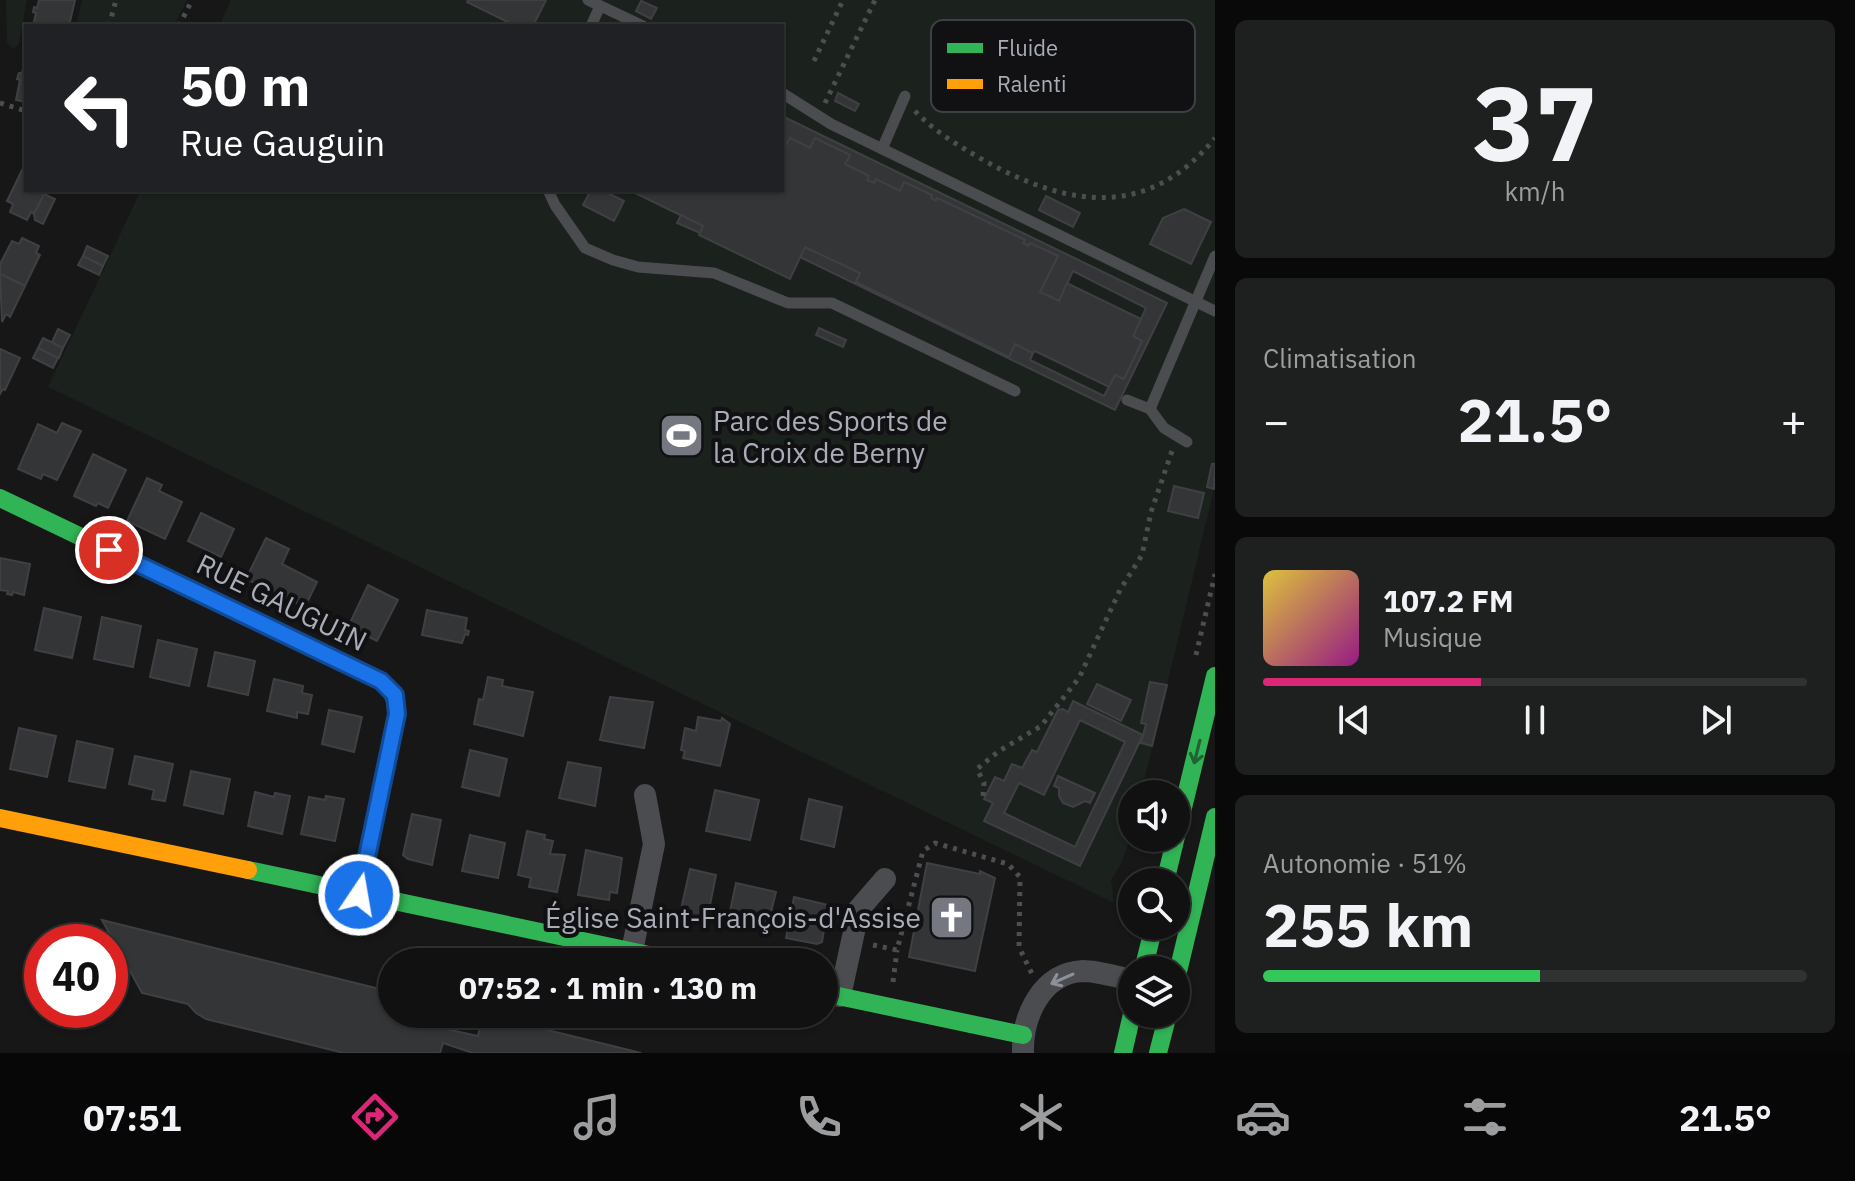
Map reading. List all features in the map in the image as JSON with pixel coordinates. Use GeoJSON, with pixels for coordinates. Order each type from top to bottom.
{"type":"FeatureCollection","features":[{"type":"Feature","properties":{"kind":"street","name":"RUE GAUGUIN"},"geometry":{"type":"LineString","coordinates":[[0,498],[388,687],[395,695],[397,714],[359,895]]}},
{"type":"Feature","properties":{"kind":"street"},"geometry":{"type":"LineString","coordinates":[[1168,868],[1215,676]]}},
{"type":"Feature","properties":{"kind":"street"},"geometry":{"type":"LineString","coordinates":[[633,948],[654,844],[645,795]]}},
{"type":"Feature","properties":{"kind":"street"},"geometry":{"type":"LineString","coordinates":[[1182,956],[1215,817]]}},
{"type":"Feature","properties":{"kind":"street"},"geometry":{"type":"LineString","coordinates":[[0,818],[617,948]]}},
{"type":"Feature","properties":{"kind":"street"},"geometry":{"type":"LineString","coordinates":[[838,978],[852,941],[859,909],[885,879]]}},
{"type":"Feature","properties":{"kind":"street"},"geometry":{"type":"LineString","coordinates":[[838,996],[1023,1044],[1032,1004],[1049,985],[1064,976],[1083,971],[1118,977]]}},
{"type":"Feature","properties":{"kind":"street"},"geometry":{"type":"LineString","coordinates":[[1123,1053],[1129,1028]]}},
{"type":"Feature","properties":{"kind":"street"},"geometry":{"type":"LineString","coordinates":[[1158,1053],[1164,1028]]}},
{"type":"Feature","properties":{"kind":"lane"},"geometry":{"type":"LineString","coordinates":[[588,0],[608,5],[640,24]]}},
{"type":"Feature","properties":{"kind":"lane"},"geometry":{"type":"LineString","coordinates":[[593,24],[608,5]]}},
{"type":"Feature","properties":{"kind":"lane"},"geometry":{"type":"LineString","coordinates":[[784,94],[882,149],[1215,311]]}},
{"type":"Feature","properties":{"kind":"lane"},"geometry":{"type":"LineString","coordinates":[[882,149],[905,96]]}},
{"type":"Feature","properties":{"kind":"lane"},"geometry":{"type":"LineString","coordinates":[[549,192],[585,248],[613,260],[638,267],[714,273],[788,303],[832,303],[1015,391]]}},
{"type":"Feature","properties":{"kind":"lane"},"geometry":{"type":"LineString","coordinates":[[1150,409],[1215,256]]}},
{"type":"Feature","properties":{"kind":"lane"},"geometry":{"type":"LineString","coordinates":[[1127,400],[1150,409],[1164,428],[1182,438]]}},
{"type":"Feature","properties":{"kind":"path"},"geometry":{"type":"LineString","coordinates":[[110,24],[116,0]]}},
{"type":"Feature","properties":{"kind":"path"},"geometry":{"type":"LineString","coordinates":[[180,24],[192,0]]}},
{"type":"Feature","properties":{"kind":"path"},"geometry":{"type":"LineString","coordinates":[[814,61],[843,0]]}},
{"type":"Feature","properties":{"kind":"path"},"geometry":{"type":"LineString","coordinates":[[817,115],[875,0]]}},
{"type":"Feature","properties":{"kind":"path"},"geometry":{"type":"LineString","coordinates":[[905,96],[927,124],[964,149],[1012,175],[1076,197],[1098,199],[1143,191],[1166,181],[1191,163],[1215,138]]}},
{"type":"Feature","properties":{"kind":"path"},"geometry":{"type":"LineString","coordinates":[[0,103],[24,110]]}},
{"type":"Feature","properties":{"kind":"path"},"geometry":{"type":"LineString","coordinates":[[983,796],[984,783],[977,769],[999,751],[1041,726],[1079,678],[1120,590],[1142,555],[1151,512],[1182,438]]}},
{"type":"Feature","properties":{"kind":"path"},"geometry":{"type":"LineString","coordinates":[[852,941],[897,950],[923,851],[935,843],[1008,864],[1020,877],[1019,947],[1033,976],[1049,985]]}},
{"type":"Feature","properties":{"kind":"shaded area"},"geometry":{"type":"Polygon","coordinates":[[[6,0],[27,0],[19,44],[13,49],[7,42],[6,0]]]}},
{"type":"Feature","properties":{"kind":"shaded area"},"geometry":{"type":"Polygon","coordinates":[[[82,0],[187,0],[175,24],[76,24],[82,0]]]}},
{"type":"Feature","properties":{"kind":"shaded area","name":"Parc des Sports de la Croix de Berny"},"geometry":{"type":"Polygon","coordinates":[[[231,0],[1215,0],[1215,485],[1144,780],[1118,780],[1118,852],[1126,852],[1111,880],[1114,903],[48,387],[140,192],[784,192],[784,24],[220,24],[231,0]]]}},
{"type":"Feature","properties":{"kind":"building"},"geometry":{"type":"Polygon","coordinates":[[[39,0],[75,0],[69,24],[33,24],[34,7],[37,8],[39,0]]]}},
{"type":"Feature","properties":{"kind":"building"},"geometry":{"type":"Polygon","coordinates":[[[546,0],[534,24],[512,24],[467,2],[546,0]]]}},
{"type":"Feature","properties":{"kind":"building"},"geometry":{"type":"Polygon","coordinates":[[[641,1],[657,8],[651,19],[636,11],[641,1]]]}},
{"type":"Feature","properties":{"kind":"building"},"geometry":{"type":"Polygon","coordinates":[[[24,64],[24,102],[16,100],[20,80],[17,79],[24,64]]]}},
{"type":"Feature","properties":{"kind":"building"},"geometry":{"type":"Polygon","coordinates":[[[838,93],[859,104],[855,111],[835,101],[838,93]]]}},
{"type":"Feature","properties":{"kind":"building"},"geometry":{"type":"Polygon","coordinates":[[[784,117],[1167,303],[1115,410],[800,257],[805,247],[860,273],[856,282],[1009,357],[1015,344],[1033,353],[1030,360],[1104,396],[1115,375],[1124,379],[1142,341],[1133,336],[1146,308],[1073,271],[1059,301],[1040,292],[1058,256],[1030,243],[1028,246],[1023,243],[1025,240],[937,198],[936,201],[931,198],[932,195],[904,182],[900,191],[876,179],[874,183],[867,180],[869,176],[845,164],[850,155],[815,138],[810,148],[790,138],[786,145],[784,117]]]}},
{"type":"Feature","properties":{"kind":"building"},"geometry":{"type":"Polygon","coordinates":[[[790,138],[810,148],[815,138],[850,155],[845,164],[869,176],[867,180],[874,183],[876,179],[900,191],[904,182],[932,195],[931,198],[936,201],[937,198],[1025,240],[1023,243],[1028,246],[1030,243],[1058,256],[1040,292],[1059,301],[1067,283],[1141,319],[1133,336],[1142,341],[1124,379],[1115,375],[1109,387],[1015,344],[1009,357],[856,282],[860,273],[805,247],[790,279],[699,235],[703,226],[633,192],[784,192],[786,145],[790,138]]]}},
{"type":"Feature","properties":{"kind":"building"},"geometry":{"type":"Polygon","coordinates":[[[22,170],[24,192],[45,192],[34,214],[31,212],[27,220],[10,212],[13,204],[7,201],[22,170]]]}},
{"type":"Feature","properties":{"kind":"building"},"geometry":{"type":"Polygon","coordinates":[[[590,192],[606,192],[624,201],[614,221],[583,205],[590,192]]]}},
{"type":"Feature","properties":{"kind":"building"},"geometry":{"type":"Polygon","coordinates":[[[44,194],[55,199],[43,224],[35,220],[34,214],[44,194]]]}},
{"type":"Feature","properties":{"kind":"building"},"geometry":{"type":"Polygon","coordinates":[[[1046,196],[1080,213],[1073,227],[1039,210],[1046,196]]]}},
{"type":"Feature","properties":{"kind":"building"},"geometry":{"type":"Polygon","coordinates":[[[1184,209],[1211,222],[1191,264],[1150,244],[1163,218],[1184,209]]]}},
{"type":"Feature","properties":{"kind":"building"},"geometry":{"type":"Polygon","coordinates":[[[681,215],[703,226],[700,233],[677,223],[681,215]]]}},
{"type":"Feature","properties":{"kind":"building"},"geometry":{"type":"Polygon","coordinates":[[[22,238],[39,246],[36,253],[40,255],[25,286],[0,274],[0,264],[12,241],[19,244],[22,238]]]}},
{"type":"Feature","properties":{"kind":"building"},"geometry":{"type":"Polygon","coordinates":[[[87,246],[108,256],[103,266],[83,256],[87,246]]]}},
{"type":"Feature","properties":{"kind":"building"},"geometry":{"type":"Polygon","coordinates":[[[83,256],[103,266],[99,275],[78,265],[83,256]]]}},
{"type":"Feature","properties":{"kind":"building"},"geometry":{"type":"Polygon","coordinates":[[[0,274],[25,286],[10,317],[6,314],[2,322],[0,274]]]}},
{"type":"Feature","properties":{"kind":"building"},"geometry":{"type":"Polygon","coordinates":[[[819,328],[846,340],[843,347],[816,335],[819,328]]]}},
{"type":"Feature","properties":{"kind":"building"},"geometry":{"type":"Polygon","coordinates":[[[58,329],[70,335],[63,348],[52,342],[58,329]]]}},
{"type":"Feature","properties":{"kind":"building"},"geometry":{"type":"Polygon","coordinates":[[[43,338],[63,348],[59,358],[38,348],[43,338]]]}},
{"type":"Feature","properties":{"kind":"building"},"geometry":{"type":"Polygon","coordinates":[[[38,348],[58,358],[53,368],[33,358],[38,348]]]}},
{"type":"Feature","properties":{"kind":"building"},"geometry":{"type":"Polygon","coordinates":[[[0,349],[20,358],[5,390],[0,394],[0,349]]]}},
{"type":"Feature","properties":{"kind":"building"},"geometry":{"type":"Polygon","coordinates":[[[62,423],[81,431],[57,480],[43,474],[41,479],[18,469],[38,424],[57,433],[62,423]]]}},
{"type":"Feature","properties":{"kind":"building"},"geometry":{"type":"Polygon","coordinates":[[[93,454],[126,470],[108,508],[74,496],[93,454]]]}},
{"type":"Feature","properties":{"kind":"building"},"geometry":{"type":"Polygon","coordinates":[[[1212,464],[1215,464],[1214,489],[1207,487],[1212,464]]]}},
{"type":"Feature","properties":{"kind":"building"},"geometry":{"type":"Polygon","coordinates":[[[147,478],[162,485],[159,491],[182,502],[165,539],[127,521],[147,478]]]}},
{"type":"Feature","properties":{"kind":"building"},"geometry":{"type":"Polygon","coordinates":[[[1174,486],[1204,493],[1198,518],[1168,511],[1174,486]]]}},
{"type":"Feature","properties":{"kind":"building"},"geometry":{"type":"Polygon","coordinates":[[[201,513],[234,529],[221,557],[188,541],[201,513]]]}},
{"type":"Feature","properties":{"kind":"building"},"geometry":{"type":"Polygon","coordinates":[[[266,538],[289,549],[282,564],[317,582],[305,607],[246,579],[266,538]]]}},
{"type":"Feature","properties":{"kind":"building"},"geometry":{"type":"Polygon","coordinates":[[[0,558],[30,564],[24,595],[7,594],[8,591],[0,590],[0,558]]]}},
{"type":"Feature","properties":{"kind":"building"},"geometry":{"type":"Polygon","coordinates":[[[368,585],[398,600],[377,641],[348,627],[368,585]]]}},
{"type":"Feature","properties":{"kind":"building"},"geometry":{"type":"Polygon","coordinates":[[[44,608],[81,617],[72,658],[35,650],[44,608]]]}},
{"type":"Feature","properties":{"kind":"building"},"geometry":{"type":"Polygon","coordinates":[[[427,610],[467,618],[465,630],[469,631],[462,643],[422,635],[427,610]]]}},
{"type":"Feature","properties":{"kind":"building"},"geometry":{"type":"Polygon","coordinates":[[[102,617],[141,626],[133,667],[94,659],[102,617]]]}},
{"type":"Feature","properties":{"kind":"building"},"geometry":{"type":"Polygon","coordinates":[[[158,640],[197,649],[189,686],[150,677],[158,640]]]}},
{"type":"Feature","properties":{"kind":"building"},"geometry":{"type":"Polygon","coordinates":[[[215,652],[255,661],[248,695],[208,686],[215,652]]]}},
{"type":"Feature","properties":{"kind":"building"},"geometry":{"type":"Polygon","coordinates":[[[488,677],[503,680],[502,686],[533,692],[523,736],[474,724],[488,677]]]}},
{"type":"Feature","properties":{"kind":"building"},"geometry":{"type":"Polygon","coordinates":[[[274,679],[303,686],[302,693],[312,695],[308,714],[297,712],[297,718],[267,711],[274,679]]]}},
{"type":"Feature","properties":{"kind":"building"},"geometry":{"type":"Polygon","coordinates":[[[1150,682],[1167,685],[1152,746],[1141,743],[1146,724],[1141,723],[1150,682]]]}},
{"type":"Feature","properties":{"kind":"building"},"geometry":{"type":"Polygon","coordinates":[[[1097,684],[1131,700],[1121,721],[1087,704],[1097,684]]]}},
{"type":"Feature","properties":{"kind":"building"},"geometry":{"type":"Polygon","coordinates":[[[610,697],[653,702],[644,748],[600,740],[610,697]]]}},
{"type":"Feature","properties":{"kind":"building"},"geometry":{"type":"Polygon","coordinates":[[[1073,701],[1143,735],[1121,780],[1118,780],[1118,787],[1080,866],[984,821],[993,803],[984,799],[995,777],[1004,781],[1012,764],[1022,768],[1032,750],[1037,752],[1058,710],[1068,712],[1073,701]],[[1080,720],[1044,795],[1019,783],[1004,813],[1075,847],[1125,742],[1080,720]]]}},
{"type":"Feature","properties":{"kind":"building"},"geometry":{"type":"Polygon","coordinates":[[[329,710],[362,717],[354,752],[322,744],[329,710]]]}},
{"type":"Feature","properties":{"kind":"building"},"geometry":{"type":"Polygon","coordinates":[[[698,717],[721,721],[722,718],[730,724],[720,766],[683,758],[685,751],[681,750],[685,728],[696,731],[698,717]]]}},
{"type":"Feature","properties":{"kind":"building"},"geometry":{"type":"Polygon","coordinates":[[[19,728],[56,736],[47,777],[10,769],[19,728]]]}},
{"type":"Feature","properties":{"kind":"building"},"geometry":{"type":"Polygon","coordinates":[[[77,741],[113,749],[105,788],[69,781],[77,741]]]}},
{"type":"Feature","properties":{"kind":"building"},"geometry":{"type":"Polygon","coordinates":[[[470,750],[507,759],[499,796],[462,787],[470,750]]]}},
{"type":"Feature","properties":{"kind":"building"},"geometry":{"type":"Polygon","coordinates":[[[135,756],[173,764],[165,801],[152,799],[154,790],[129,784],[135,756]]]}},
{"type":"Feature","properties":{"kind":"building"},"geometry":{"type":"Polygon","coordinates":[[[568,762],[601,768],[595,806],[559,798],[568,762]]]}},
{"type":"Feature","properties":{"kind":"building"},"geometry":{"type":"Polygon","coordinates":[[[191,771],[230,779],[223,814],[184,805],[191,771]]]}},
{"type":"Feature","properties":{"kind":"building"},"geometry":{"type":"Polygon","coordinates":[[[1058,776],[1095,793],[1090,803],[1085,801],[1073,807],[1063,803],[1059,788],[1054,786],[1058,776]]]}},
{"type":"Feature","properties":{"kind":"building"},"geometry":{"type":"Polygon","coordinates":[[[715,790],[759,800],[750,840],[706,831],[715,790]]]}},
{"type":"Feature","properties":{"kind":"building"},"geometry":{"type":"Polygon","coordinates":[[[255,792],[274,797],[275,793],[290,796],[282,834],[248,826],[255,792]]]}},
{"type":"Feature","properties":{"kind":"building"},"geometry":{"type":"Polygon","coordinates":[[[326,796],[344,799],[335,841],[301,834],[309,797],[325,800],[326,796]]]}},
{"type":"Feature","properties":{"kind":"building"},"geometry":{"type":"Polygon","coordinates":[[[809,799],[842,807],[834,847],[801,839],[809,799]]]}},
{"type":"Feature","properties":{"kind":"building"},"geometry":{"type":"Polygon","coordinates":[[[412,814],[441,820],[432,865],[403,855],[412,814]]]}},
{"type":"Feature","properties":{"kind":"building"},"geometry":{"type":"Polygon","coordinates":[[[527,831],[545,835],[544,839],[553,841],[550,854],[565,855],[557,892],[529,887],[531,878],[518,875],[527,831]]]}},
{"type":"Feature","properties":{"kind":"building"},"geometry":{"type":"Polygon","coordinates":[[[470,835],[505,843],[498,878],[462,871],[470,835]]]}},
{"type":"Feature","properties":{"kind":"building"},"geometry":{"type":"Polygon","coordinates":[[[586,850],[622,858],[617,893],[610,892],[609,900],[578,895],[586,850]]]}},
{"type":"Feature","properties":{"kind":"building","name":"Église Saint-François-d'Assise"},"geometry":{"type":"Polygon","coordinates":[[[927,863],[980,874],[980,871],[995,878],[975,971],[909,957],[927,863]]]}},
{"type":"Feature","properties":{"kind":"building"},"geometry":{"type":"Polygon","coordinates":[[[690,869],[716,875],[707,920],[680,914],[690,869]]]}},
{"type":"Feature","properties":{"kind":"building"},"geometry":{"type":"Polygon","coordinates":[[[736,883],[776,892],[768,924],[729,916],[736,883]]]}},
{"type":"Feature","properties":{"kind":"building"},"geometry":{"type":"Polygon","coordinates":[[[794,897],[828,905],[822,942],[817,944],[786,938],[794,897]]]}},
{"type":"Feature","properties":{"kind":"building"},"geometry":{"type":"Polygon","coordinates":[[[128,926],[378,989],[378,1028],[446,1028],[478,1036],[480,1028],[540,1028],[641,1053],[473,1053],[443,1043],[440,1053],[344,1053],[206,1019],[188,1004],[142,993],[128,967],[128,926]]]}},
{"type":"Feature","properties":{"kind":"traffic: fast"},"geometry":{"type":"LineString","coordinates":[[0,498],[381,681],[388,688],[395,699],[397,714],[359,895]]}},
{"type":"Feature","properties":{"kind":"traffic: fast"},"geometry":{"type":"LineString","coordinates":[[1168,868],[1215,676]]}},
{"type":"Feature","properties":{"kind":"traffic: fast"},"geometry":{"type":"LineString","coordinates":[[1182,956],[1215,817]]}},
{"type":"Feature","properties":{"kind":"traffic: fast"},"geometry":{"type":"LineString","coordinates":[[248,870],[616,948]]}},
{"type":"Feature","properties":{"kind":"traffic: fast"},"geometry":{"type":"LineString","coordinates":[[1146,956],[1150,940]]}},
{"type":"Feature","properties":{"kind":"traffic: fast"},"geometry":{"type":"LineString","coordinates":[[838,996],[1023,1035]]}},
{"type":"Feature","properties":{"kind":"traffic: fast"},"geometry":{"type":"LineString","coordinates":[[1123,1053],[1129,1028]]}},
{"type":"Feature","properties":{"kind":"traffic: fast"},"geometry":{"type":"LineString","coordinates":[[1158,1053],[1164,1028]]}},
{"type":"Feature","properties":{"kind":"traffic: slow"},"geometry":{"type":"LineString","coordinates":[[0,818],[248,870]]}},
{"type":"Feature","properties":{"kind":"place","name":"Parc des Sports de la Croix de Berny"},"geometry":{"type":"Point","coordinates":[682,436]}},
{"type":"Feature","properties":{"kind":"place","name":"Église Saint-François-d'Assise"},"geometry":{"type":"Point","coordinates":[952,917]}},
{"type":"Feature","properties":{"kind":"route"},"geometry":{"type":"LineString","coordinates":[[109,550],[381,681],[395,695],[397,714],[359,895]]}}]}
